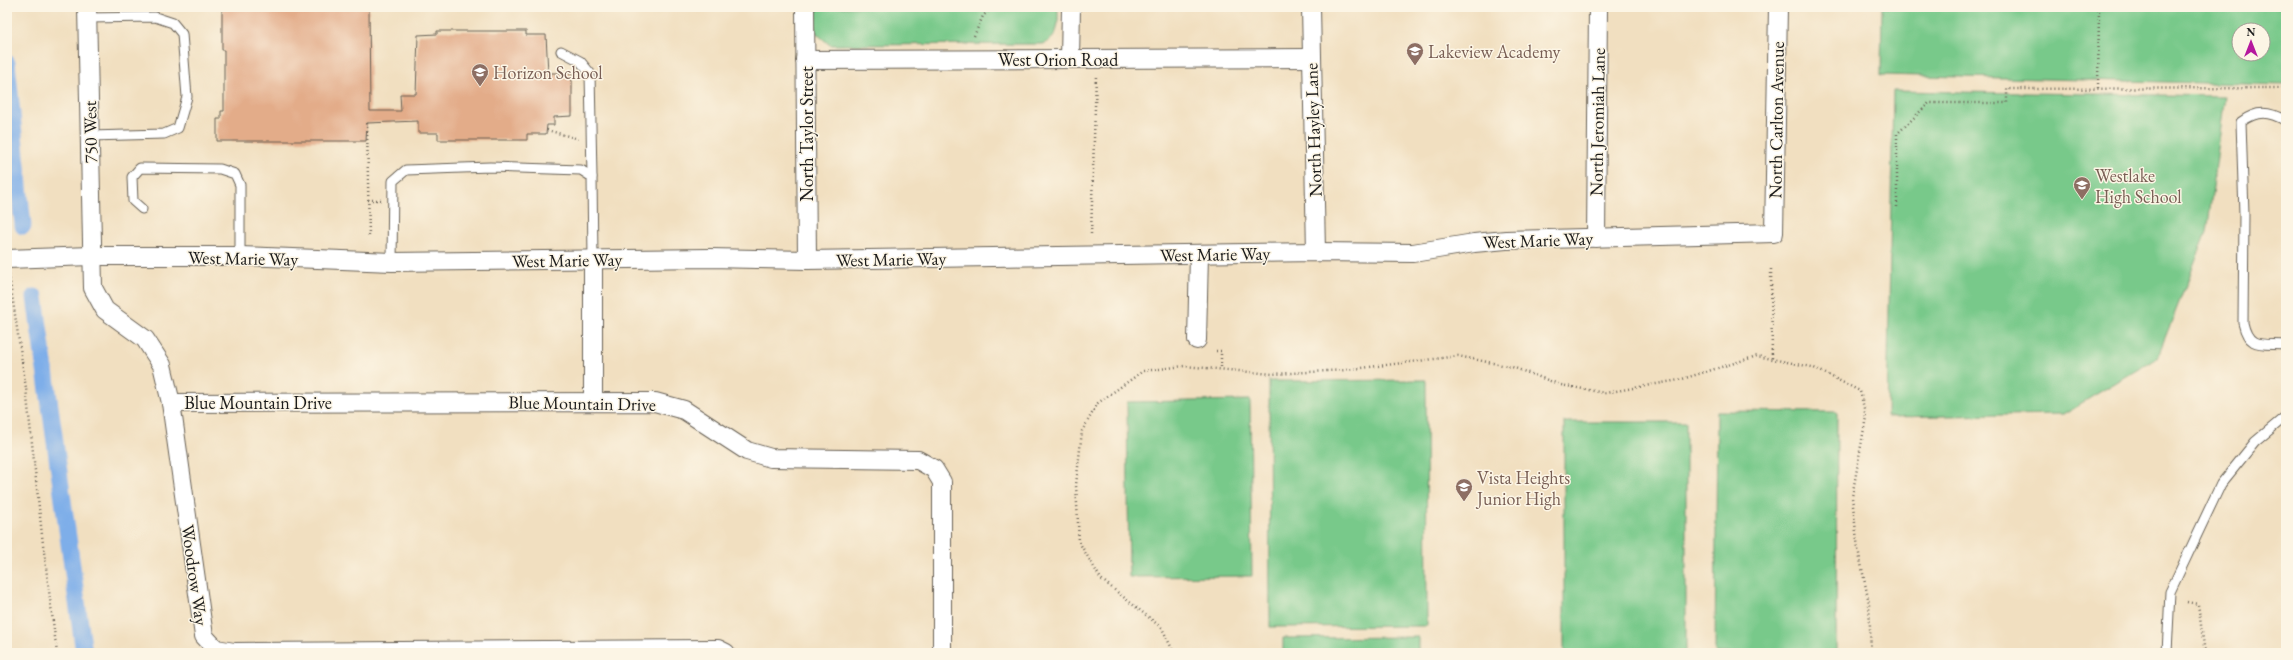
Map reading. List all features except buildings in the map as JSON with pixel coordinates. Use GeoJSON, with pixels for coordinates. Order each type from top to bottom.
{"type":"FeatureCollection","features":[{"type":"Feature","properties":{"kind":"street","name":"North Taylor Street"},"geometry":{"type":"LineString","coordinates":[[805,7],[807,260]]}},
{"type":"Feature","properties":{"kind":"street"},"geometry":{"type":"LineString","coordinates":[[1070,59],[1071,7]]}},
{"type":"Feature","properties":{"kind":"street","name":"North Hayley Lane"},"geometry":{"type":"LineString","coordinates":[[1311,7],[1316,252]]}},
{"type":"Feature","properties":{"kind":"street","name":"North Jeromiah Lane"},"geometry":{"type":"LineString","coordinates":[[1596,238],[1598,7]]}},
{"type":"Feature","properties":{"kind":"street","name":"North Carlton Avenue"},"geometry":{"type":"LineString","coordinates":[[1774,233],[1778,7]]}},
{"type":"Feature","properties":{"kind":"street","name":"750 West"},"geometry":{"type":"LineString","coordinates":[[87,12],[92,256]]}},
{"type":"Feature","properties":{"kind":"street","name":"West Orion Road"},"geometry":{"type":"LineString","coordinates":[[805,60],[1311,58]]}},
{"type":"Feature","properties":{"kind":"street","name":"West Marie Way"},"geometry":{"type":"LineString","coordinates":[[8,259],[92,256],[240,256],[392,262],[710,258],[807,260],[1316,252],[1412,253],[1474,243],[1506,240],[1774,233]]}},
{"type":"Feature","properties":{"kind":"street"},"geometry":{"type":"LineString","coordinates":[[1197,340],[1199,254]]}},
{"type":"Feature","properties":{"kind":"street","name":"Woodrow Way"},"geometry":{"type":"LineString","coordinates":[[92,256],[93,288],[105,310],[145,339],[162,365],[171,403],[204,636],[216,649],[234,652],[718,650],[726,653]]}},
{"type":"Feature","properties":{"kind":"street"},"geometry":{"type":"LineString","coordinates":[[593,260],[593,401]]}},
{"type":"Feature","properties":{"kind":"street","name":"Blue Mountain Drive"},"geometry":{"type":"LineString","coordinates":[[171,403],[655,402],[684,410],[747,451],[771,458],[918,460],[934,469],[942,482],[942,653]]}},
{"type":"Feature","properties":{"kind":"lane"},"geometry":{"type":"LineString","coordinates":[[87,12],[155,17],[173,23],[182,34],[187,97],[178,128],[164,134],[90,136]]}},
{"type":"Feature","properties":{"kind":"lane"},"geometry":{"type":"LineString","coordinates":[[561,51],[580,61],[590,73],[593,260]]}},
{"type":"Feature","properties":{"kind":"lane"},"geometry":{"type":"LineString","coordinates":[[2286,121],[2275,114],[2262,112],[2249,116],[2241,122],[2244,214],[2243,323],[2246,338],[2253,343],[2286,345]]}},
{"type":"Feature","properties":{"kind":"lane"},"geometry":{"type":"LineString","coordinates":[[392,262],[393,181],[406,170],[490,167],[540,168],[581,170],[592,177]]}},
{"type":"Feature","properties":{"kind":"lane"},"geometry":{"type":"LineString","coordinates":[[142,209],[133,201],[132,177],[140,168],[220,169],[235,174],[240,185],[240,256]]}},
{"type":"Feature","properties":{"kind":"lane"},"geometry":{"type":"LineString","coordinates":[[2167,653],[2170,592],[2221,484],[2255,442],[2286,416]]}},
{"type":"Feature","properties":{"kind":"path"},"geometry":{"type":"LineString","coordinates":[[974,36],[983,16],[992,7]]}},
{"type":"Feature","properties":{"kind":"path"},"geometry":{"type":"LineString","coordinates":[[2098,88],[2099,7]]}},
{"type":"Feature","properties":{"kind":"path"},"geometry":{"type":"LineString","coordinates":[[1091,234],[1096,74]]}},
{"type":"Feature","properties":{"kind":"path"},"geometry":{"type":"LineString","coordinates":[[1897,207],[1897,134],[1929,103],[2007,103],[2007,89],[2286,88]]}},
{"type":"Feature","properties":{"kind":"path"},"geometry":{"type":"LineString","coordinates":[[367,123],[369,239]]}},
{"type":"Feature","properties":{"kind":"path"},"geometry":{"type":"LineString","coordinates":[[547,130],[581,139]]}},
{"type":"Feature","properties":{"kind":"path"},"geometry":{"type":"LineString","coordinates":[[368,200],[381,200]]}},
{"type":"Feature","properties":{"kind":"path"},"geometry":{"type":"LineString","coordinates":[[8,259],[9,284],[26,388],[57,653]]}},
{"type":"Feature","properties":{"kind":"path"},"geometry":{"type":"LineString","coordinates":[[1771,269],[1772,359]]}},
{"type":"Feature","properties":{"kind":"path"},"geometry":{"type":"LineString","coordinates":[[1216,351],[1221,351],[1221,369]]}},
{"type":"Feature","properties":{"kind":"path"},"geometry":{"type":"LineString","coordinates":[[1174,653],[1162,628],[1101,579],[1079,542],[1076,485],[1082,431],[1098,403],[1143,371],[1184,366],[1272,374],[1346,370],[1458,356],[1512,367],[1561,385],[1605,393],[1679,380],[1757,356],[1812,367],[1860,391],[1866,417],[1852,497],[1858,549],[1869,603],[1871,653]]}},
{"type":"Feature","properties":{"kind":"path"},"geometry":{"type":"LineString","coordinates":[[2187,602],[2198,604],[2205,653]]}},
{"type":"Feature","properties":{"kind":"green space"},"geometry":{"type":"Polygon","coordinates":[[[812,7],[1058,7],[1058,18],[1057,29],[1053,38],[1043,44],[830,45],[815,32],[812,7]]]}},
{"type":"Feature","properties":{"kind":"green space"},"geometry":{"type":"Polygon","coordinates":[[[1882,7],[2286,7],[2286,85],[1881,75],[1882,7]]]}},
{"type":"Feature","properties":{"kind":"green space"},"geometry":{"type":"Polygon","coordinates":[[[1893,91],[2225,96],[2207,232],[2157,358],[2063,414],[1887,417],[1893,91]]]}},
{"type":"Feature","properties":{"kind":"green space"},"geometry":{"type":"Polygon","coordinates":[[[1426,380],[1427,626],[1270,627],[1269,381],[1426,380]]]}},
{"type":"Feature","properties":{"kind":"green space"},"geometry":{"type":"Polygon","coordinates":[[[1250,400],[1252,576],[1129,577],[1127,402],[1250,400]]]}},
{"type":"Feature","properties":{"kind":"green space"},"geometry":{"type":"Polygon","coordinates":[[[1717,411],[1837,412],[1836,653],[1715,653],[1717,411]]]}},
{"type":"Feature","properties":{"kind":"green space"},"geometry":{"type":"Polygon","coordinates":[[[1564,422],[1686,422],[1686,653],[1564,653],[1564,422]]]}},
{"type":"Feature","properties":{"kind":"green space"},"geometry":{"type":"Polygon","coordinates":[[[1418,637],[1418,653],[1283,653],[1283,638],[1418,637]]]}},
{"type":"Feature","properties":{"kind":"waterway"},"geometry":{"type":"LineString","coordinates":[[7,63],[23,226]]}},
{"type":"Feature","properties":{"kind":"waterway"},"geometry":{"type":"LineString","coordinates":[[35,297],[84,653]]}},
{"type":"Feature","properties":{"kind":"place","name":"Lakeview Academy"},"geometry":{"type":"Point","coordinates":[1415,66]}},
{"type":"Feature","properties":{"kind":"place","name":"Horizon School"},"geometry":{"type":"Point","coordinates":[480,87]}},
{"type":"Feature","properties":{"kind":"place","name":"Westlake High School"},"geometry":{"type":"Point","coordinates":[2082,200]}},
{"type":"Feature","properties":{"kind":"place","name":"Vista Heights Junior High"},"geometry":{"type":"Point","coordinates":[1464,502]}}]}
